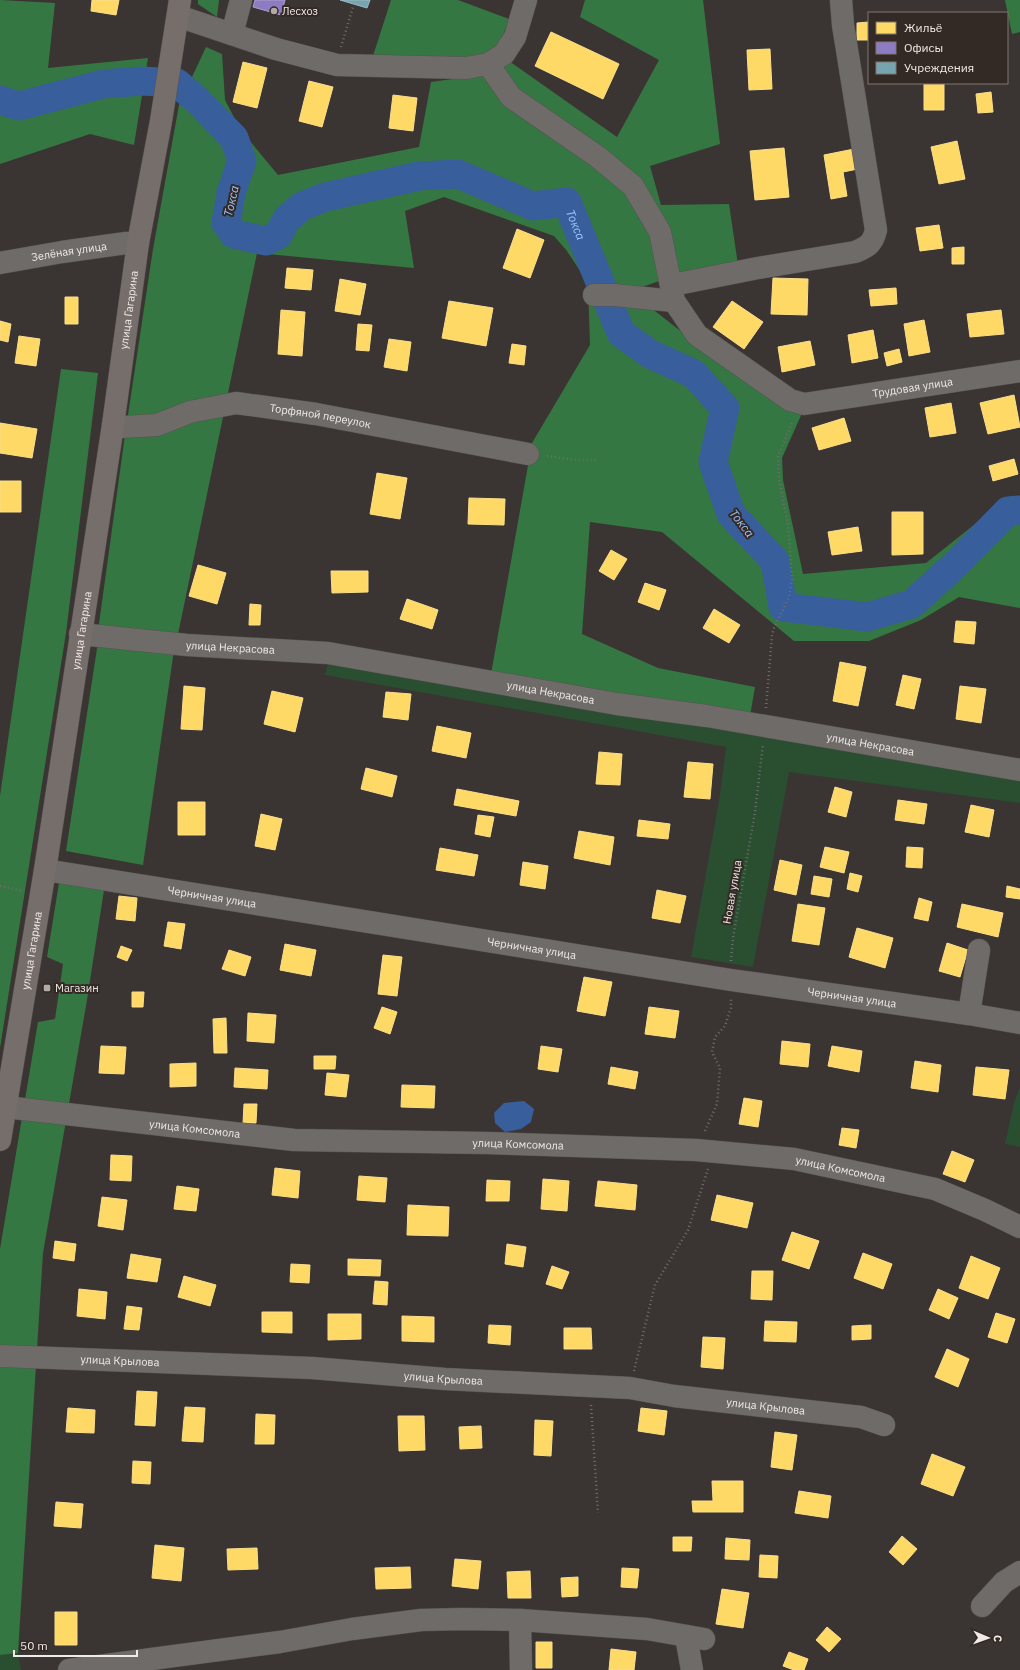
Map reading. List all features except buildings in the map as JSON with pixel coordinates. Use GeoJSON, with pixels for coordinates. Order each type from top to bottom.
{"type":"FeatureCollection","features":[{"type":"Feature","properties":{"kind":"main road","name":"улица Гагарина"},"geometry":{"type":"LineString","coordinates":[[0,1140],[45,870],[113,425],[138,243],[161,121],[179,8]]}},
{"type":"Feature","properties":{"kind":"street"},"geometry":{"type":"LineString","coordinates":[[232,34],[241,0]]}},
{"type":"Feature","properties":{"kind":"street"},"geometry":{"type":"LineString","coordinates":[[179,8],[232,34],[276,49],[337,65],[466,68],[488,64],[504,54],[514,37],[526,0]]}},
{"type":"Feature","properties":{"kind":"street"},"geometry":{"type":"LineString","coordinates":[[604,295],[673,293],[855,252],[866,248],[873,241],[876,230],[843,25],[841,0]]}},
{"type":"Feature","properties":{"kind":"street"},"geometry":{"type":"LineString","coordinates":[[488,64],[510,97],[598,157],[633,186],[660,232],[673,293],[697,336],[790,400],[804,404]]}},
{"type":"Feature","properties":{"kind":"street","name":"Зелёная улица"},"geometry":{"type":"LineString","coordinates":[[0,263],[62,252],[126,243],[138,243]]}},
{"type":"Feature","properties":{"kind":"street","name":"Трудовая улица"},"geometry":{"type":"LineString","coordinates":[[804,404],[1020,371]]}},
{"type":"Feature","properties":{"kind":"street","name":"Торфяной переулок"},"geometry":{"type":"LineString","coordinates":[[113,425],[123,427],[157,426],[190,412],[236,403],[316,414],[528,454]]}},
{"type":"Feature","properties":{"kind":"street","name":"улица Некрасова"},"geometry":{"type":"LineString","coordinates":[[80,634],[187,645],[328,652],[617,704],[707,716],[1020,770]]}},
{"type":"Feature","properties":{"kind":"street","name":"Черничная улица"},"geometry":{"type":"LineString","coordinates":[[45,870],[730,980],[969,1014],[1020,1023]]}},
{"type":"Feature","properties":{"kind":"street"},"geometry":{"type":"LineString","coordinates":[[969,1014],[979,950]]}},
{"type":"Feature","properties":{"kind":"street","name":"улица Комсомола"},"geometry":{"type":"LineString","coordinates":[[5,1107],[294,1140],[487,1143],[705,1151],[794,1159],[936,1189],[1020,1227]]}},
{"type":"Feature","properties":{"kind":"street","name":"улица Крылова"},"geometry":{"type":"LineString","coordinates":[[0,1356],[312,1368],[445,1379],[630,1388],[674,1396],[861,1417],[884,1426]]}},
{"type":"Feature","properties":{"kind":"street"},"geometry":{"type":"LineString","coordinates":[[982,1606],[1004,1582],[1020,1572]]}},
{"type":"Feature","properties":{"kind":"street"},"geometry":{"type":"LineString","coordinates":[[69,1670],[280,1642],[352,1629],[421,1620],[520,1620],[647,1629],[695,1638],[692,1670]]}},
{"type":"Feature","properties":{"kind":"street"},"geometry":{"type":"LineString","coordinates":[[520,1620],[520,1670]]}},
{"type":"Feature","properties":{"kind":"path"},"geometry":{"type":"LineString","coordinates":[[337,65],[352,7]]}},
{"type":"Feature","properties":{"kind":"path","name":"Новая улица"},"geometry":{"type":"LineString","coordinates":[[630,1388],[655,1285],[688,1230],[717,1104],[720,1068],[712,1052],[715,1037],[725,1026],[731,1008],[730,980],[732,938],[755,812],[774,628],[789,597],[792,580],[788,524],[779,479],[778,456],[794,420],[804,404]]}},
{"type":"Feature","properties":{"kind":"path"},"geometry":{"type":"LineString","coordinates":[[528,454],[576,460],[597,460]]}},
{"type":"Feature","properties":{"kind":"path"},"geometry":{"type":"LineString","coordinates":[[0,886],[40,895]]}},
{"type":"Feature","properties":{"kind":"path"},"geometry":{"type":"LineString","coordinates":[[590,1386],[598,1513]]}},
{"type":"Feature","properties":{"kind":"green space"},"geometry":{"type":"Polygon","coordinates":[[[0,0],[55,3],[48,68],[148,58],[134,145],[90,134],[0,164],[0,0]]]}},
{"type":"Feature","properties":{"kind":"green space"},"geometry":{"type":"Polygon","coordinates":[[[198,0],[219,0],[217,17],[198,4],[198,0]]]}},
{"type":"Feature","properties":{"kind":"green space"},"geometry":{"type":"Polygon","coordinates":[[[391,0],[458,0],[509,19],[504,33],[496,47],[483,56],[464,61],[372,59],[391,0]]]}},
{"type":"Feature","properties":{"kind":"green space"},"geometry":{"type":"Polygon","coordinates":[[[585,0],[703,0],[720,144],[650,166],[661,205],[729,204],[738,265],[665,279],[639,288],[646,304],[692,340],[803,411],[782,458],[783,480],[803,574],[926,563],[999,505],[1020,500],[1020,608],[959,597],[921,620],[869,641],[794,641],[662,532],[590,522],[582,634],[658,668],[755,687],[750,716],[491,674],[532,443],[590,345],[588,283],[567,251],[554,236],[444,197],[405,211],[414,268],[257,253],[177,639],[98,631],[125,435],[153,249],[179,105],[206,47],[222,54],[225,100],[240,129],[278,175],[419,147],[431,82],[467,77],[509,61],[617,137],[659,60],[580,17],[585,0]]]}},
{"type":"Feature","properties":{"kind":"green space"},"geometry":{"type":"Polygon","coordinates":[[[1005,0],[1020,0],[1020,32],[1012,34],[1005,0]]]}},
{"type":"Feature","properties":{"kind":"green space"},"geometry":{"type":"Polygon","coordinates":[[[61,369],[98,373],[66,633],[0,1048],[0,796],[61,369]]]}},
{"type":"Feature","properties":{"kind":"green space"},"geometry":{"type":"Polygon","coordinates":[[[98,642],[174,650],[143,865],[66,851],[98,642]]]}},
{"type":"Feature","properties":{"kind":"green space"},"geometry":{"type":"Polygon","coordinates":[[[328,663],[1020,779],[1020,803],[789,772],[753,967],[691,957],[720,795],[726,747],[325,675],[328,663]]]}},
{"type":"Feature","properties":{"kind":"green space"},"geometry":{"type":"Polygon","coordinates":[[[59,883],[104,890],[87,1000],[43,1253],[18,1653],[0,1655],[0,1249],[38,1022],[55,1019],[63,964],[47,957],[59,883]]]}},
{"type":"Feature","properties":{"kind":"green space"},"geometry":{"type":"Polygon","coordinates":[[[1020,1087],[1020,1147],[1005,1144],[1014,1103],[1020,1087]]]}},
{"type":"Feature","properties":{"kind":"green space"},"geometry":{"type":"Polygon","coordinates":[[[18,1653],[21,1670],[0,1670],[0,1655],[18,1653]]]}},
{"type":"Feature","properties":{"kind":"water"},"geometry":{"type":"Polygon","coordinates":[[[524,1101],[534,1109],[531,1122],[521,1129],[505,1132],[495,1123],[494,1113],[504,1103],[524,1101]]]}},
{"type":"Feature","properties":{"kind":"waterway","name":"Токса"},"geometry":{"type":"LineString","coordinates":[[0,100],[19,106],[103,84],[142,81],[177,83],[197,100],[234,138],[242,161],[231,193],[226,223],[234,234],[266,241],[278,235],[287,219],[302,206],[325,197],[419,176],[458,174],[533,206],[567,202],[621,333],[650,354],[694,374],[725,408],[713,462],[731,514],[775,561],[783,607],[867,617],[912,604],[955,565],[1008,511],[1020,510]]}},
{"type":"Feature","properties":{"kind":"place","name":"Лесхоз"},"geometry":{"type":"Point","coordinates":[274,11]}},
{"type":"Feature","properties":{"kind":"place","name":"Магазин"},"geometry":{"type":"Point","coordinates":[47,988]}}]}
